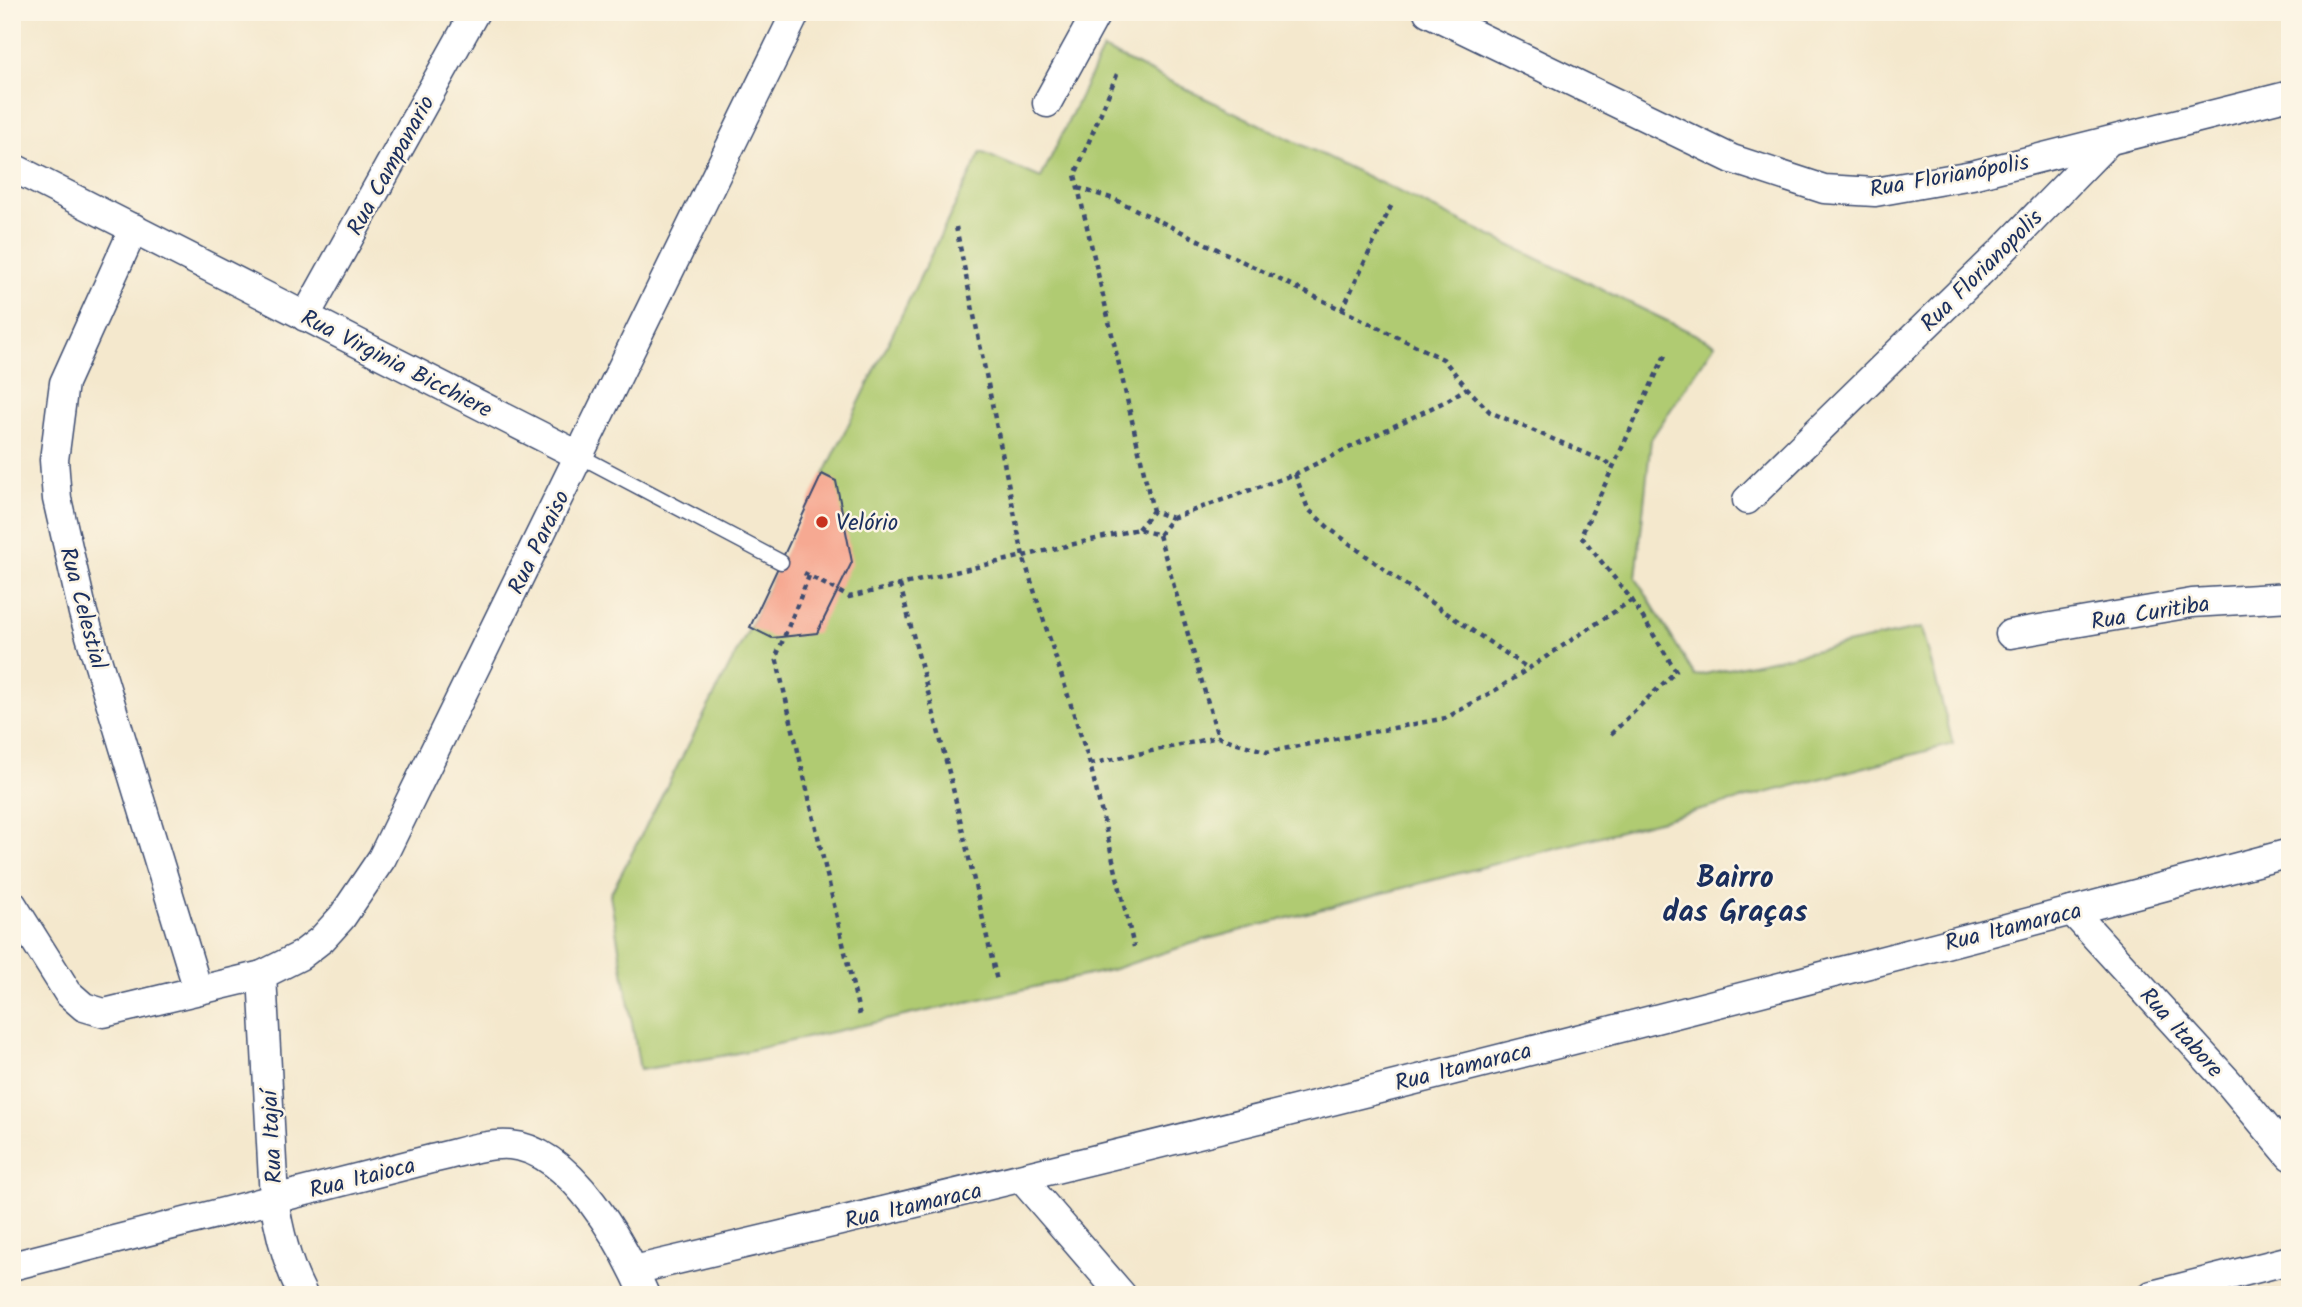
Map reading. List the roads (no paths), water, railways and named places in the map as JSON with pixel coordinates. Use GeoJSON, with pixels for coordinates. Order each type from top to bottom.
{"type":"FeatureCollection","features":[{"type":"Feature","properties":{"kind":"street","name":"Rua Campanario"},"geometry":{"type":"LineString","coordinates":[[305,317],[475,12]]}},
{"type":"Feature","properties":{"kind":"street","name":"Rua Paraiso"},"geometry":{"type":"LineString","coordinates":[[12,904],[68,993],[84,1007],[104,1013],[262,975],[300,956],[322,939],[342,917],[382,858],[796,12]]}},
{"type":"Feature","properties":{"kind":"street"},"geometry":{"type":"LineString","coordinates":[[1046,103],[1097,12]]}},
{"type":"Feature","properties":{"kind":"street","name":"Rua Florianópolis"},"geometry":{"type":"LineString","coordinates":[[1428,12],[1732,159],[1824,189],[1875,192],[1972,175],[2290,95]]}},
{"type":"Feature","properties":{"kind":"street","name":"Rua Florianopolis"},"geometry":{"type":"LineString","coordinates":[[1747,500],[2001,252],[2108,142]]}},
{"type":"Feature","properties":{"kind":"street","name":"Rua Virginia Bicchiere"},"geometry":{"type":"LineString","coordinates":[[12,167],[580,456]]}},
{"type":"Feature","properties":{"kind":"street","name":"Rua Celestial"},"geometry":{"type":"LineString","coordinates":[[134,228],[64,383],[54,460],[57,499],[83,613],[198,990]]}},
{"type":"Feature","properties":{"kind":"street","name":"Rua Curitiba"},"geometry":{"type":"LineString","coordinates":[[2010,634],[2192,603],[2290,597]]}},
{"type":"Feature","properties":{"kind":"street","name":"Rua Itamaraca"},"geometry":{"type":"LineString","coordinates":[[640,1283],[1022,1179],[2073,911],[2290,853]]}},
{"type":"Feature","properties":{"kind":"street","name":"Rua Itabore"},"geometry":{"type":"LineString","coordinates":[[2073,911],[2229,1083],[2290,1156]]}},
{"type":"Feature","properties":{"kind":"street","name":"Rua Itajaí"},"geometry":{"type":"LineString","coordinates":[[262,975],[274,1199],[279,1233],[291,1270],[303,1295]]}},
{"type":"Feature","properties":{"kind":"street","name":"Rua Itaioca"},"geometry":{"type":"LineString","coordinates":[[12,1266],[431,1159],[491,1146],[511,1145],[533,1150],[553,1162],[571,1179],[592,1202],[640,1283]]}},
{"type":"Feature","properties":{"kind":"street"},"geometry":{"type":"LineString","coordinates":[[1022,1179],[1122,1295]]}},
{"type":"Feature","properties":{"kind":"street"},"geometry":{"type":"LineString","coordinates":[[2152,1295],[2290,1261]]}},
{"type":"Feature","properties":{"kind":"lane","name":"Rua Virginia Bicchiere"},"geometry":{"type":"LineString","coordinates":[[580,456],[781,562]]}},
{"type":"Feature","properties":{"kind":"place","name":"Velório"},"geometry":{"type":"Point","coordinates":[822,522]}},
{"type":"Feature","properties":{"kind":"district","name":"Bairro das Graças"},"geometry":{"type":"Point","coordinates":[1735,894]}}]}
